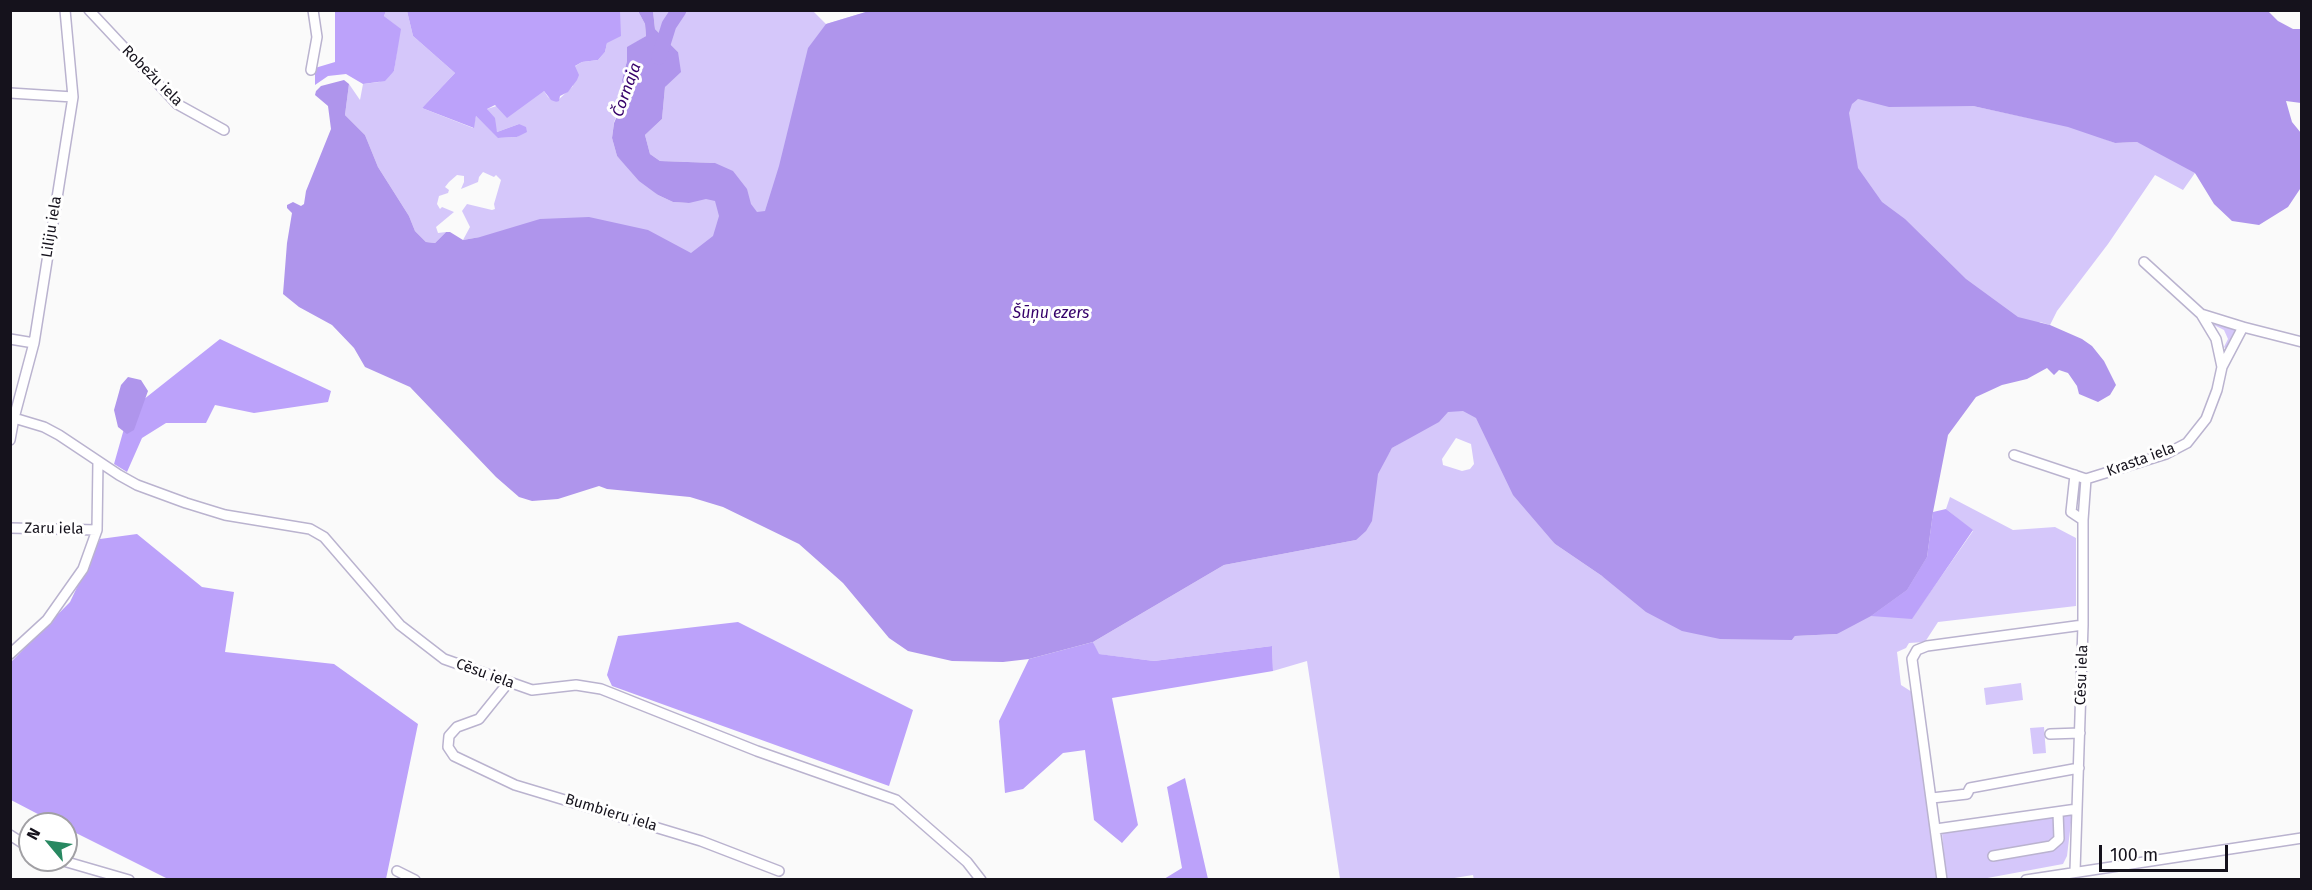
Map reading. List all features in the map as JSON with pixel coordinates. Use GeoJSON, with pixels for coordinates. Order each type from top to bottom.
{"type":"FeatureCollection","features":[{"type":"Feature","properties":{"kind":"street","name":"Liliju iela"},"geometry":{"type":"LineString","coordinates":[[10,440],[34,343],[73,97],[65,10]]}},
{"type":"Feature","properties":{"kind":"street","name":"Robežu iela"},"geometry":{"type":"LineString","coordinates":[[89,10],[177,104],[224,130]]}},
{"type":"Feature","properties":{"kind":"street"},"geometry":{"type":"LineString","coordinates":[[311,70],[317,37],[313,10]]}},
{"type":"Feature","properties":{"kind":"street"},"geometry":{"type":"LineString","coordinates":[[10,93],[73,97]]}},
{"type":"Feature","properties":{"kind":"street","name":"Krasta iela"},"geometry":{"type":"LineString","coordinates":[[2144,262],[2201,314],[2216,339],[2222,367]]}},
{"type":"Feature","properties":{"kind":"street","name":"Krasta iela"},"geometry":{"type":"LineString","coordinates":[[2201,314],[2301,342]]}},
{"type":"Feature","properties":{"kind":"street","name":"Krasta iela"},"geometry":{"type":"LineString","coordinates":[[2086,479],[2166,454],[2187,443],[2206,419],[2217,390],[2222,367],[2243,327]]}},
{"type":"Feature","properties":{"kind":"street"},"geometry":{"type":"LineString","coordinates":[[10,339],[34,343]]}},
{"type":"Feature","properties":{"kind":"street","name":"Cēsu iela"},"geometry":{"type":"LineString","coordinates":[[14,418],[59,435],[137,484],[186,503],[225,515],[310,529],[324,537],[400,626],[444,659],[532,690],[576,685],[601,689],[757,752],[896,800],[967,862],[981,879]]}},
{"type":"Feature","properties":{"kind":"street"},"geometry":{"type":"LineString","coordinates":[[2014,455],[2086,479]]}},
{"type":"Feature","properties":{"kind":"street"},"geometry":{"type":"LineString","coordinates":[[10,654],[47,620],[83,569],[97,530],[98,461]]}},
{"type":"Feature","properties":{"kind":"street"},"geometry":{"type":"LineString","coordinates":[[2075,476],[2071,512],[2083,520]]}},
{"type":"Feature","properties":{"kind":"street","name":"Cēsu iela"},"geometry":{"type":"LineString","coordinates":[[2075,871],[2083,624],[2083,520],[2086,479]]}},
{"type":"Feature","properties":{"kind":"street","name":"Zaru iela"},"geometry":{"type":"LineString","coordinates":[[10,528],[97,530]]}},
{"type":"Feature","properties":{"kind":"street"},"geometry":{"type":"LineString","coordinates":[[1942,879],[1912,659],[1917,650],[1927,646],[2083,624]]}},
{"type":"Feature","properties":{"kind":"street","name":"Bumbieru iela"},"geometry":{"type":"LineString","coordinates":[[508,683],[479,719],[457,727],[449,736],[448,747],[454,756],[515,784],[701,841],[779,871]]}},
{"type":"Feature","properties":{"kind":"street"},"geometry":{"type":"LineString","coordinates":[[2050,734],[2080,733]]}},
{"type":"Feature","properties":{"kind":"street"},"geometry":{"type":"LineString","coordinates":[[1932,798],[1967,794],[1971,788],[2079,768]]}},
{"type":"Feature","properties":{"kind":"street"},"geometry":{"type":"LineString","coordinates":[[1936,829],[2077,809]]}},
{"type":"Feature","properties":{"kind":"street"},"geometry":{"type":"LineString","coordinates":[[1993,856],[2051,846],[2059,839],[2058,812]]}},
{"type":"Feature","properties":{"kind":"street"},"geometry":{"type":"LineString","coordinates":[[2026,879],[2301,838]]}},
{"type":"Feature","properties":{"kind":"street"},"geometry":{"type":"LineString","coordinates":[[78,865],[129,879]]}},
{"type":"Feature","properties":{"kind":"street"},"geometry":{"type":"LineString","coordinates":[[397,871],[415,879]]}},
{"type":"Feature","properties":{"kind":"shaded area"},"geometry":{"type":"Polygon","coordinates":[[[564,10],[567,12],[620,11],[621,36],[607,43],[605,52],[598,60],[582,62],[575,66],[579,75],[577,80],[568,92],[560,96],[559,101],[551,100],[544,91],[507,118],[495,105],[487,109],[495,118],[497,132],[519,124],[526,127],[527,132],[517,137],[498,138],[476,116],[474,128],[422,108],[455,73],[413,36],[407,11],[564,10]]]}},
{"type":"Feature","properties":{"kind":"shaded area"},"geometry":{"type":"Polygon","coordinates":[[[335,11],[386,11],[384,16],[401,29],[394,71],[385,81],[363,84],[346,74],[328,76],[315,85],[315,68],[335,62],[335,11]]]}},
{"type":"Feature","properties":{"kind":"shaded area"},"geometry":{"type":"Polygon","coordinates":[[[386,11],[407,11],[413,36],[455,73],[422,108],[473,128],[476,116],[499,138],[517,137],[522,133],[519,124],[497,132],[487,109],[544,91],[556,102],[573,86],[574,67],[582,62],[598,60],[605,52],[607,43],[564,11],[638,11],[645,24],[646,36],[627,48],[627,61],[622,80],[625,98],[614,122],[612,138],[617,156],[658,195],[673,202],[689,203],[715,163],[660,161],[650,154],[645,135],[662,119],[665,87],[678,52],[655,29],[653,11],[813,11],[826,24],[869,11],[798,204],[695,265],[480,237],[463,240],[470,227],[462,211],[467,204],[495,209],[494,204],[501,180],[496,175],[494,177],[483,172],[478,182],[461,189],[464,176],[457,175],[449,182],[445,187],[449,190],[448,193],[439,196],[437,204],[440,209],[442,207],[454,212],[436,227],[438,233],[446,232],[435,243],[426,242],[415,231],[409,216],[378,167],[365,135],[345,115],[349,84],[360,100],[363,84],[379,82],[394,71],[400,29],[384,16],[386,11]]]}},
{"type":"Feature","properties":{"kind":"shaded area"},"geometry":{"type":"Polygon","coordinates":[[[1858,99],[1973,106],[2034,119],[2037,113],[2115,143],[2137,142],[2192,155],[2199,178],[2195,173],[2183,190],[2155,175],[2108,244],[2057,311],[2050,325],[2040,322],[2028,335],[1868,204],[1831,104],[1858,99]]]}},
{"type":"Feature","properties":{"kind":"shaded area"},"geometry":{"type":"Polygon","coordinates":[[[2216,323],[2237,329],[2226,349],[2224,347],[2228,339],[2224,330],[2214,325],[2216,323]]]}},
{"type":"Feature","properties":{"kind":"shaded area"},"geometry":{"type":"Polygon","coordinates":[[[220,339],[331,391],[328,402],[254,413],[215,405],[206,423],[166,423],[142,438],[127,472],[114,464],[129,411],[220,339]]]}},
{"type":"Feature","properties":{"kind":"shaded area"},"geometry":{"type":"Polygon","coordinates":[[[1449,403],[1488,423],[1555,544],[1602,576],[1792,640],[1795,636],[1837,634],[1933,512],[1927,557],[1912,618],[1973,531],[1946,509],[1950,497],[2013,530],[2055,527],[2076,538],[2076,606],[1938,622],[1925,642],[1909,643],[1906,648],[1897,652],[1901,685],[1912,692],[1937,879],[1474,880],[1473,875],[1442,880],[1340,879],[1307,661],[1273,671],[1272,646],[1154,661],[1098,654],[1093,642],[1224,565],[1356,540],[1361,498],[1392,448],[1420,431],[1449,403]],[[1456,438],[1442,459],[1443,465],[1462,471],[1470,469],[1474,464],[1471,444],[1456,438]]]}},
{"type":"Feature","properties":{"kind":"shaded area"},"geometry":{"type":"Polygon","coordinates":[[[1946,509],[1973,530],[1912,619],[1871,616],[1907,590],[1927,557],[1933,512],[1946,509]]]}},
{"type":"Feature","properties":{"kind":"shaded area"},"geometry":{"type":"Polygon","coordinates":[[[137,534],[202,587],[234,592],[225,652],[334,664],[418,724],[386,879],[168,879],[78,834],[78,812],[34,812],[11,800],[10,663],[70,602],[100,539],[137,534]]]}},
{"type":"Feature","properties":{"kind":"shaded area"},"geometry":{"type":"Polygon","coordinates":[[[738,622],[913,710],[889,786],[612,686],[607,675],[618,636],[738,622]]]}},
{"type":"Feature","properties":{"kind":"shaded area"},"geometry":{"type":"Polygon","coordinates":[[[1093,642],[1099,654],[1154,661],[1272,646],[1273,671],[1112,698],[1138,825],[1122,843],[1094,820],[1085,750],[1063,753],[1023,789],[1005,793],[999,721],[1029,659],[1093,642]]]}},
{"type":"Feature","properties":{"kind":"shaded area"},"geometry":{"type":"Polygon","coordinates":[[[2021,683],[2023,700],[1986,705],[1984,688],[2021,683]]]}},
{"type":"Feature","properties":{"kind":"shaded area"},"geometry":{"type":"Polygon","coordinates":[[[2044,727],[2046,753],[2033,754],[2030,728],[2044,727]]]}},
{"type":"Feature","properties":{"kind":"shaded area"},"geometry":{"type":"Polygon","coordinates":[[[1185,778],[1208,879],[1164,879],[1182,868],[1167,787],[1185,778]]]}},
{"type":"Feature","properties":{"kind":"shaded area"},"geometry":{"type":"Polygon","coordinates":[[[2072,814],[2067,856],[2063,864],[1982,879],[1948,879],[1946,876],[1942,833],[1944,831],[2072,814]]]}},
{"type":"Feature","properties":{"kind":"water","name":"Šūņu ezers"},"geometry":{"type":"Polygon","coordinates":[[[638,11],[653,11],[655,29],[678,52],[681,72],[665,87],[662,119],[645,135],[650,154],[660,161],[715,163],[733,171],[747,189],[751,204],[757,212],[765,211],[779,166],[808,48],[826,24],[869,11],[2268,11],[2278,21],[2293,29],[2301,29],[2301,103],[2286,101],[2292,122],[2301,133],[2302,186],[2288,207],[2259,225],[2232,221],[2214,204],[2195,173],[2137,142],[2115,143],[2068,127],[1973,106],[1889,107],[1858,99],[1852,104],[1849,113],[1858,168],[1882,202],[1905,219],[1966,279],[2018,317],[2050,325],[2092,346],[2104,361],[2116,385],[2110,395],[2098,402],[2079,394],[2077,386],[2068,373],[2059,370],[2054,375],[2047,368],[2027,379],[2002,385],[1976,397],[1948,435],[1927,557],[1907,590],[1871,616],[1837,634],[1795,636],[1792,640],[1720,639],[1682,631],[1646,612],[1602,576],[1555,544],[1513,495],[1476,418],[1463,411],[1448,412],[1439,422],[1392,448],[1378,474],[1372,521],[1366,531],[1356,540],[1224,565],[1093,642],[1029,659],[1003,662],[952,661],[908,651],[889,638],[843,583],[799,544],[723,507],[690,497],[607,489],[599,486],[558,499],[532,501],[519,497],[496,477],[410,387],[365,367],[354,348],[332,325],[299,307],[283,294],[292,213],[287,205],[293,202],[301,206],[304,204],[306,191],[331,129],[328,106],[315,95],[316,91],[321,86],[344,80],[349,84],[345,115],[365,135],[378,167],[409,216],[415,231],[426,242],[435,243],[446,232],[463,240],[540,219],[589,217],[648,230],[691,253],[713,236],[719,216],[715,201],[706,199],[689,203],[673,202],[658,195],[639,181],[617,156],[612,138],[614,123],[625,98],[622,80],[627,61],[627,47],[646,36],[645,24],[638,11]]]}},
{"type":"Feature","properties":{"kind":"water"},"geometry":{"type":"Polygon","coordinates":[[[128,377],[141,380],[148,391],[134,430],[127,434],[118,427],[114,410],[121,385],[128,377]]]}},
{"type":"Feature","properties":{"kind":"waterway","name":"Čornaja"},"geometry":{"type":"LineString","coordinates":[[659,57],[669,25],[679,10]]}}]}
